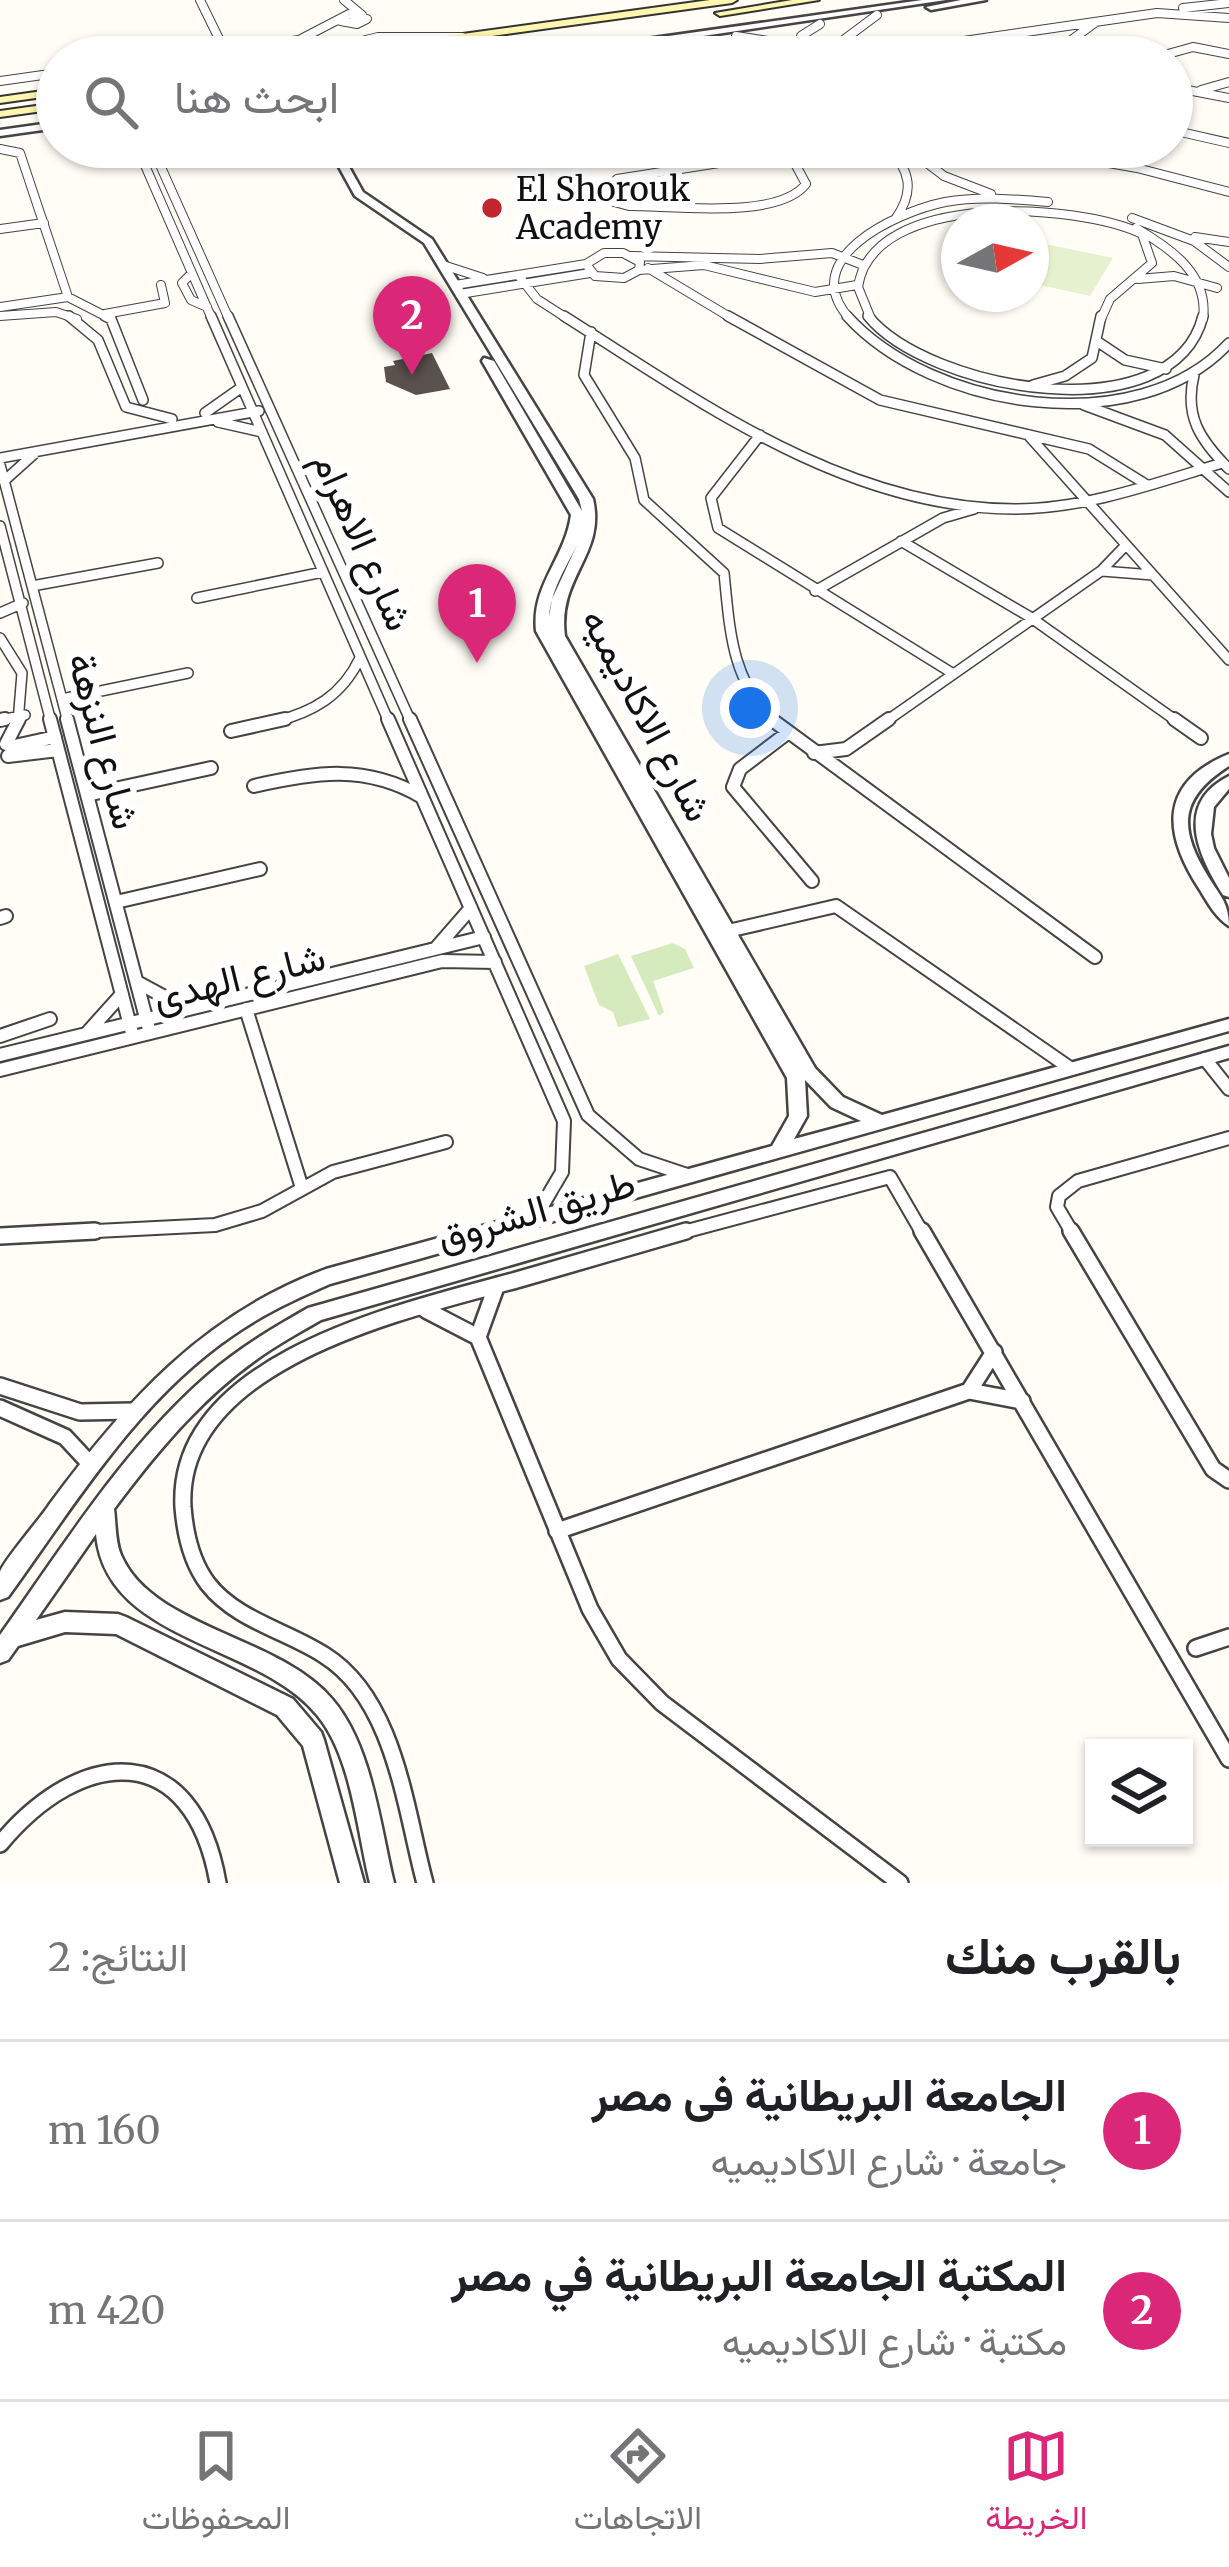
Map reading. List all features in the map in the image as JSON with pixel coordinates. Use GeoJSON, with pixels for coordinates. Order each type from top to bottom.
{"type":"FeatureCollection","features":[{"type":"Feature","properties":{"kind":"main road"},"geometry":{"type":"LineString","coordinates":[[469,36],[732,0]]}},
{"type":"Feature","properties":{"kind":"main road"},"geometry":{"type":"LineString","coordinates":[[556,36],[814,0]]}},
{"type":"Feature","properties":{"kind":"main road"},"geometry":{"type":"LineString","coordinates":[[0,100],[36,95]]}},
{"type":"Feature","properties":{"kind":"main road"},"geometry":{"type":"LineString","coordinates":[[0,114],[36,109]]}},
{"type":"Feature","properties":{"kind":"street"},"geometry":{"type":"LineString","coordinates":[[200,0],[218,36]]}},
{"type":"Feature","properties":{"kind":"street"},"geometry":{"type":"LineString","coordinates":[[333,0],[347,36]]}},
{"type":"Feature","properties":{"kind":"street"},"geometry":{"type":"LineString","coordinates":[[344,0],[363,19],[369,36]]}},
{"type":"Feature","properties":{"kind":"street"},"geometry":{"type":"LineString","coordinates":[[713,36],[941,0]]}},
{"type":"Feature","properties":{"kind":"street"},"geometry":{"type":"LineString","coordinates":[[713,36],[981,0]]}},
{"type":"Feature","properties":{"kind":"street"},"geometry":{"type":"LineString","coordinates":[[996,36],[1229,3]]}},
{"type":"Feature","properties":{"kind":"street"},"geometry":{"type":"LineString","coordinates":[[1157,13],[1229,18]]}},
{"type":"Feature","properties":{"kind":"street"},"geometry":{"type":"LineString","coordinates":[[852,36],[877,15]]}},
{"type":"Feature","properties":{"kind":"street"},"geometry":{"type":"LineString","coordinates":[[308,36],[344,20],[363,19]]}},
{"type":"Feature","properties":{"kind":"street"},"geometry":{"type":"LineString","coordinates":[[1077,36],[1096,22]]}},
{"type":"Feature","properties":{"kind":"street"},"geometry":{"type":"LineString","coordinates":[[804,36],[820,24]]}},
{"type":"Feature","properties":{"kind":"street"},"geometry":{"type":"LineString","coordinates":[[1043,29],[1059,36]]}},
{"type":"Feature","properties":{"kind":"street"},"geometry":{"type":"LineString","coordinates":[[414,36],[452,36]]}},
{"type":"Feature","properties":{"kind":"street"},"geometry":{"type":"LineString","coordinates":[[1193,47],[1229,54]]}},
{"type":"Feature","properties":{"kind":"street"},"geometry":{"type":"LineString","coordinates":[[0,81],[36,76]]}},
{"type":"Feature","properties":{"kind":"street"},"geometry":{"type":"LineString","coordinates":[[1194,91],[1229,83]]}},
{"type":"Feature","properties":{"kind":"street"},"geometry":{"type":"LineString","coordinates":[[1194,91],[1229,100]]}},
{"type":"Feature","properties":{"kind":"street"},"geometry":{"type":"LineString","coordinates":[[1193,93],[1229,100]]}},
{"type":"Feature","properties":{"kind":"street"},"geometry":{"type":"LineString","coordinates":[[0,141],[36,133]]}},
{"type":"Feature","properties":{"kind":"street"},"geometry":{"type":"LineString","coordinates":[[1193,134],[1229,142]]}},
{"type":"Feature","properties":{"kind":"street"},"geometry":{"type":"LineString","coordinates":[[0,141],[20,154],[68,297]]}},
{"type":"Feature","properties":{"kind":"street","name":"شارع الاهرام"},"geometry":{"type":"LineString","coordinates":[[153,168],[192,273],[564,1121],[567,1160],[561,1180],[535,1218]]}},
{"type":"Feature","properties":{"kind":"street","name":"شارع الاهرام"},"geometry":{"type":"LineString","coordinates":[[155,168],[268,405],[588,1114],[639,1159],[687,1175]]}},
{"type":"Feature","properties":{"kind":"street","name":"شارع الاكاديميه"},"geometry":{"type":"LineString","coordinates":[[337,168],[365,200],[411,232],[443,266],[475,329]]}},
{"type":"Feature","properties":{"kind":"street","name":"شارع الاكاديميه"},"geometry":{"type":"LineString","coordinates":[[340,168],[342,175]]}},
{"type":"Feature","properties":{"kind":"street"},"geometry":{"type":"LineString","coordinates":[[687,168],[617,179],[604,189],[614,202],[629,206],[769,206],[805,189],[806,176],[800,168]]}},
{"type":"Feature","properties":{"kind":"street"},"geometry":{"type":"LineString","coordinates":[[894,220],[908,199],[905,168]]}},
{"type":"Feature","properties":{"kind":"street"},"geometry":{"type":"LineString","coordinates":[[931,168],[973,188],[1016,199],[1103,211],[1224,241]]}},
{"type":"Feature","properties":{"kind":"street"},"geometry":{"type":"LineString","coordinates":[[1137,168],[1229,192]]}},
{"type":"Feature","properties":{"kind":"street"},"geometry":{"type":"LineString","coordinates":[[973,188],[983,204],[1016,199]]}},
{"type":"Feature","properties":{"kind":"street"},"geometry":{"type":"LineString","coordinates":[[908,199],[941,215]]}},
{"type":"Feature","properties":{"kind":"street"},"geometry":{"type":"LineString","coordinates":[[941,207],[921,208],[894,220],[843,256],[834,273],[833,292],[841,308],[874,341],[932,373],[982,388],[1065,400],[1119,415],[1165,435],[1229,492]]}},
{"type":"Feature","properties":{"kind":"street"},"geometry":{"type":"LineString","coordinates":[[1049,211],[1136,228],[1193,257],[1207,269],[1219,293],[1174,276],[1136,279]]}},
{"type":"Feature","properties":{"kind":"street"},"geometry":{"type":"LineString","coordinates":[[941,218],[886,241],[863,266],[857,285],[869,318],[906,349],[963,372],[1033,385],[1120,384],[1167,369],[1204,346]]}},
{"type":"Feature","properties":{"kind":"street"},"geometry":{"type":"LineString","coordinates":[[0,230],[44,223]]}},
{"type":"Feature","properties":{"kind":"street"},"geometry":{"type":"LineString","coordinates":[[1033,385],[1076,371],[1092,358],[1102,311],[1154,259],[1151,246],[1136,228]]}},
{"type":"Feature","properties":{"kind":"street","name":"شارع الاكاديميه"},"geometry":{"type":"LineString","coordinates":[[411,232],[592,514],[590,530],[554,606],[565,660],[699,894],[796,1078],[798,1116],[778,1150]]}},
{"type":"Feature","properties":{"kind":"street"},"geometry":{"type":"LineString","coordinates":[[1175,232],[1203,246],[1229,270]]}},
{"type":"Feature","properties":{"kind":"street"},"geometry":{"type":"LineString","coordinates":[[1193,257],[1203,246],[1224,241]]}},
{"type":"Feature","properties":{"kind":"street"},"geometry":{"type":"LineString","coordinates":[[588,268],[604,253],[843,256],[863,266]]}},
{"type":"Feature","properties":{"kind":"street"},"geometry":{"type":"LineString","coordinates":[[631,256],[644,269],[878,399],[957,424],[1102,451],[1147,485]]}},
{"type":"Feature","properties":{"kind":"street"},"geometry":{"type":"LineString","coordinates":[[443,266],[490,280]]}},
{"type":"Feature","properties":{"kind":"street"},"geometry":{"type":"LineString","coordinates":[[458,290],[588,268],[616,279],[644,269],[726,268],[804,290],[841,308]]}},
{"type":"Feature","properties":{"kind":"street"},"geometry":{"type":"LineString","coordinates":[[1207,269],[1229,270]]}},
{"type":"Feature","properties":{"kind":"street"},"geometry":{"type":"LineString","coordinates":[[188,297],[182,283],[192,273]]}},
{"type":"Feature","properties":{"kind":"street"},"geometry":{"type":"LineString","coordinates":[[458,290],[490,280],[521,279]]}},
{"type":"Feature","properties":{"kind":"street"},"geometry":{"type":"LineString","coordinates":[[521,279],[537,299],[760,435],[842,472],[939,499],[981,507],[1035,507],[1226,466]]}},
{"type":"Feature","properties":{"kind":"street"},"geometry":{"type":"LineString","coordinates":[[161,285],[167,301]]}},
{"type":"Feature","properties":{"kind":"street"},"geometry":{"type":"LineString","coordinates":[[804,290],[833,292],[857,285]]}},
{"type":"Feature","properties":{"kind":"street"},"geometry":{"type":"LineString","coordinates":[[0,311],[68,297],[105,314],[188,297],[207,307]]}},
{"type":"Feature","properties":{"kind":"street"},"geometry":{"type":"LineString","coordinates":[[0,311],[47,311],[91,326],[127,407],[172,419]]}},
{"type":"Feature","properties":{"kind":"street"},"geometry":{"type":"LineString","coordinates":[[105,314],[143,400]]}},
{"type":"Feature","properties":{"kind":"street"},"geometry":{"type":"LineString","coordinates":[[591,332],[584,357],[586,380],[635,458],[648,507],[724,573],[734,664],[753,701],[786,734],[1095,957]]}},
{"type":"Feature","properties":{"kind":"street"},"geometry":{"type":"LineString","coordinates":[[1098,342],[1125,360],[1167,369]]}},
{"type":"Feature","properties":{"kind":"street"},"geometry":{"type":"LineString","coordinates":[[1065,400],[1111,400],[1172,387],[1194,375],[1229,343]]}},
{"type":"Feature","properties":{"kind":"street"},"geometry":{"type":"LineString","coordinates":[[584,357],[616,347]]}},
{"type":"Feature","properties":{"kind":"street"},"geometry":{"type":"LineString","coordinates":[[1194,375],[1187,397],[1193,427],[1226,466]]}},
{"type":"Feature","properties":{"kind":"street"},"geometry":{"type":"LineString","coordinates":[[1140,379],[1172,387],[1187,397]]}},
{"type":"Feature","properties":{"kind":"street"},"geometry":{"type":"LineString","coordinates":[[1111,400],[1120,384]]}},
{"type":"Feature","properties":{"kind":"street"},"geometry":{"type":"LineString","coordinates":[[205,417],[242,387]]}},
{"type":"Feature","properties":{"kind":"street"},"geometry":{"type":"LineString","coordinates":[[1111,400],[1119,415]]}},
{"type":"Feature","properties":{"kind":"street"},"geometry":{"type":"LineString","coordinates":[[0,457],[268,405]]}},
{"type":"Feature","properties":{"kind":"street"},"geometry":{"type":"LineString","coordinates":[[0,457],[172,419],[205,417],[262,432]]}},
{"type":"Feature","properties":{"kind":"street"},"geometry":{"type":"LineString","coordinates":[[760,435],[715,491],[710,513],[725,535],[952,674]]}},
{"type":"Feature","properties":{"kind":"street"},"geometry":{"type":"LineString","coordinates":[[1029,436],[1229,660]]}},
{"type":"Feature","properties":{"kind":"street"},"geometry":{"type":"LineString","coordinates":[[4,481],[38,451]]}},
{"type":"Feature","properties":{"kind":"street","name":"شارع النزهة"},"geometry":{"type":"LineString","coordinates":[[0,457],[148,1026]]}},
{"type":"Feature","properties":{"kind":"street"},"geometry":{"type":"LineString","coordinates":[[939,499],[943,518]]}},
{"type":"Feature","properties":{"kind":"street"},"geometry":{"type":"LineString","coordinates":[[815,591],[943,518],[981,507]]}},
{"type":"Feature","properties":{"kind":"street","name":"شارع النزهة"},"geometry":{"type":"LineString","coordinates":[[1,534],[131,1030]]}},
{"type":"Feature","properties":{"kind":"street"},"geometry":{"type":"LineString","coordinates":[[901,542],[1030,617],[1201,738]]}},
{"type":"Feature","properties":{"kind":"street"},"geometry":{"type":"LineString","coordinates":[[813,754],[846,749],[1101,572],[1126,545]]}},
{"type":"Feature","properties":{"kind":"street"},"geometry":{"type":"LineString","coordinates":[[0,613],[34,592],[158,563]]}},
{"type":"Feature","properties":{"kind":"street"},"geometry":{"type":"LineString","coordinates":[[197,598],[323,572]]}},
{"type":"Feature","properties":{"kind":"street"},"geometry":{"type":"LineString","coordinates":[[1101,572],[1153,575]]}},
{"type":"Feature","properties":{"kind":"street"},"geometry":{"type":"LineString","coordinates":[[0,638],[12,648],[25,715],[5,750]]}},
{"type":"Feature","properties":{"kind":"street"},"geometry":{"type":"LineString","coordinates":[[231,731],[286,720],[325,702],[349,682],[361,657]]}},
{"type":"Feature","properties":{"kind":"street"},"geometry":{"type":"LineString","coordinates":[[0,674],[18,670]]}},
{"type":"Feature","properties":{"kind":"street"},"geometry":{"type":"LineString","coordinates":[[62,698],[188,673]]}},
{"type":"Feature","properties":{"kind":"street"},"geometry":{"type":"LineString","coordinates":[[0,720],[25,715]]}},
{"type":"Feature","properties":{"kind":"street"},"geometry":{"type":"LineString","coordinates":[[786,734],[740,769],[733,787],[812,881]]}},
{"type":"Feature","properties":{"kind":"street"},"geometry":{"type":"LineString","coordinates":[[397,740],[418,736]]}},
{"type":"Feature","properties":{"kind":"street"},"geometry":{"type":"LineString","coordinates":[[5,750],[57,744]]}},
{"type":"Feature","properties":{"kind":"street"},"geometry":{"type":"LineString","coordinates":[[841,773],[846,749]]}},
{"type":"Feature","properties":{"kind":"street"},"geometry":{"type":"LineString","coordinates":[[1229,759],[1193,784],[1179,820],[1188,861],[1229,920]]}},
{"type":"Feature","properties":{"kind":"street"},"geometry":{"type":"LineString","coordinates":[[379,774],[407,762]]}},
{"type":"Feature","properties":{"kind":"street"},"geometry":{"type":"LineString","coordinates":[[87,795],[211,768]]}},
{"type":"Feature","properties":{"kind":"street"},"geometry":{"type":"LineString","coordinates":[[254,785],[331,769],[379,774],[423,797]]}},
{"type":"Feature","properties":{"kind":"street"},"geometry":{"type":"LineString","coordinates":[[1229,781],[1212,796],[1201,824],[1207,857],[1229,891]]}},
{"type":"Feature","properties":{"kind":"street"},"geometry":{"type":"LineString","coordinates":[[116,902],[260,869]]}},
{"type":"Feature","properties":{"kind":"street","name":"شارع الاكاديميه"},"geometry":{"type":"LineString","coordinates":[[699,894],[728,932],[821,1089],[857,1114],[880,1121]]}},
{"type":"Feature","properties":{"kind":"street"},"geometry":{"type":"LineString","coordinates":[[728,932],[822,905],[836,906],[1070,1068]]}},
{"type":"Feature","properties":{"kind":"street"},"geometry":{"type":"LineString","coordinates":[[434,949],[471,908]]}},
{"type":"Feature","properties":{"kind":"street","name":"شارع الهدى"},"geometry":{"type":"LineString","coordinates":[[148,1026],[188,1009],[484,937]]}},
{"type":"Feature","properties":{"kind":"street","name":"شارع الهدى"},"geometry":{"type":"LineString","coordinates":[[0,1070],[131,1030],[246,1009],[442,961],[494,962]]}},
{"type":"Feature","properties":{"kind":"street"},"geometry":{"type":"LineString","coordinates":[[137,982],[188,1009]]}},
{"type":"Feature","properties":{"kind":"street"},"geometry":{"type":"LineString","coordinates":[[85,1035],[122,994]]}},
{"type":"Feature","properties":{"kind":"street"},"geometry":{"type":"LineString","coordinates":[[246,1009],[302,1188]]}},
{"type":"Feature","properties":{"kind":"street"},"geometry":{"type":"LineString","coordinates":[[0,1036],[50,1019]]}},
{"type":"Feature","properties":{"kind":"street","name":"طريق الشروق"},"geometry":{"type":"LineString","coordinates":[[0,1590],[134,1411],[195,1348],[253,1310],[326,1277],[1229,1024]]}},
{"type":"Feature","properties":{"kind":"street","name":"شارع الهدى"},"geometry":{"type":"LineString","coordinates":[[0,1055],[85,1035],[131,1030]]}},
{"type":"Feature","properties":{"kind":"street","name":"طريق الشروق"},"geometry":{"type":"LineString","coordinates":[[6,1645],[164,1427],[236,1359],[315,1314],[448,1272],[1229,1052]]}},
{"type":"Feature","properties":{"kind":"street"},"geometry":{"type":"LineString","coordinates":[[1205,1059],[1229,1089]]}},
{"type":"Feature","properties":{"kind":"street"},"geometry":{"type":"LineString","coordinates":[[564,1121],[588,1114]]}},
{"type":"Feature","properties":{"kind":"street"},"geometry":{"type":"LineString","coordinates":[[1229,1138],[1078,1181],[1059,1196],[1057,1207],[1213,1469],[1229,1480]]}},
{"type":"Feature","properties":{"kind":"street"},"geometry":{"type":"LineString","coordinates":[[0,1236],[215,1225],[262,1211],[333,1172],[446,1142]]}},
{"type":"Feature","properties":{"kind":"street"},"geometry":{"type":"LineString","coordinates":[[871,1153],[1023,1401],[1229,1759]]}},
{"type":"Feature","properties":{"kind":"street"},"geometry":{"type":"LineString","coordinates":[[735,1162],[748,1187]]}},
{"type":"Feature","properties":{"kind":"street"},"geometry":{"type":"LineString","coordinates":[[425,1883],[370,1703],[339,1665],[214,1591],[195,1563],[182,1481],[200,1435],[260,1378],[335,1337],[496,1286],[885,1178]]}},
{"type":"Feature","properties":{"kind":"street"},"geometry":{"type":"LineString","coordinates":[[438,1245],[448,1272]]}},
{"type":"Feature","properties":{"kind":"street"},"geometry":{"type":"LineString","coordinates":[[478,1337],[496,1286]]}},
{"type":"Feature","properties":{"kind":"street"},"geometry":{"type":"LineString","coordinates":[[423,1309],[478,1337],[603,1635],[639,1682],[900,1883]]}},
{"type":"Feature","properties":{"kind":"street"},"geometry":{"type":"LineString","coordinates":[[969,1391],[994,1352]]}},
{"type":"Feature","properties":{"kind":"street"},"geometry":{"type":"LineString","coordinates":[[0,1386],[80,1412],[134,1411]]}},
{"type":"Feature","properties":{"kind":"street"},"geometry":{"type":"LineString","coordinates":[[557,1531],[969,1391],[1023,1401]]}},
{"type":"Feature","properties":{"kind":"street"},"geometry":{"type":"LineString","coordinates":[[0,1408],[65,1437],[92,1466]]}},
{"type":"Feature","properties":{"kind":"street"},"geometry":{"type":"LineString","coordinates":[[104,1509],[102,1533],[118,1579],[157,1610],[287,1675],[324,1705],[346,1748],[382,1883]]}},
{"type":"Feature","properties":{"kind":"street"},"geometry":{"type":"LineString","coordinates":[[142,1633],[157,1610]]}},
{"type":"Feature","properties":{"kind":"street"},"geometry":{"type":"LineString","coordinates":[[6,1645],[65,1622],[105,1622],[142,1633],[268,1695],[300,1722],[320,1760],[352,1883]]}},
{"type":"Feature","properties":{"kind":"street"},"geometry":{"type":"LineString","coordinates":[[1196,1648],[1229,1637]]}},
{"type":"Feature","properties":{"kind":"street"},"geometry":{"type":"LineString","coordinates":[[0,1844],[28,1810],[73,1781],[97,1774],[145,1775],[184,1796],[199,1814],[218,1883]]}},
{"type":"Feature","properties":{"kind":"green space"},"geometry":{"type":"Polygon","coordinates":[[[1049,245],[1113,258],[1090,296],[1049,287],[1049,245]]]}},
{"type":"Feature","properties":{"kind":"green space"},"geometry":{"type":"Polygon","coordinates":[[[673,943],[685,949],[694,968],[653,981],[664,1012],[659,1016],[631,956],[673,943]]]}},
{"type":"Feature","properties":{"kind":"green space"},"geometry":{"type":"Polygon","coordinates":[[[618,954],[650,1019],[618,1027],[613,1012],[599,1005],[584,966],[618,954]]]}},
{"type":"Feature","properties":{"kind":"building"},"geometry":{"type":"Polygon","coordinates":[[[432,353],[450,389],[416,395],[386,382],[384,367],[395,365],[393,361],[432,353]]]}},
{"type":"Feature","properties":{"kind":"place","name":"El Shorouk Academy"},"geometry":{"type":"Point","coordinates":[492,208]}},
{"type":"Feature","properties":{"kind":"place","name":"المكتبة الجامعة البريطانية في مصر"},"geometry":{"type":"Point","coordinates":[412,375]}},
{"type":"Feature","properties":{"kind":"place","name":"الجامعة البريطانية فى مصر"},"geometry":{"type":"Point","coordinates":[477,663]}}]}
